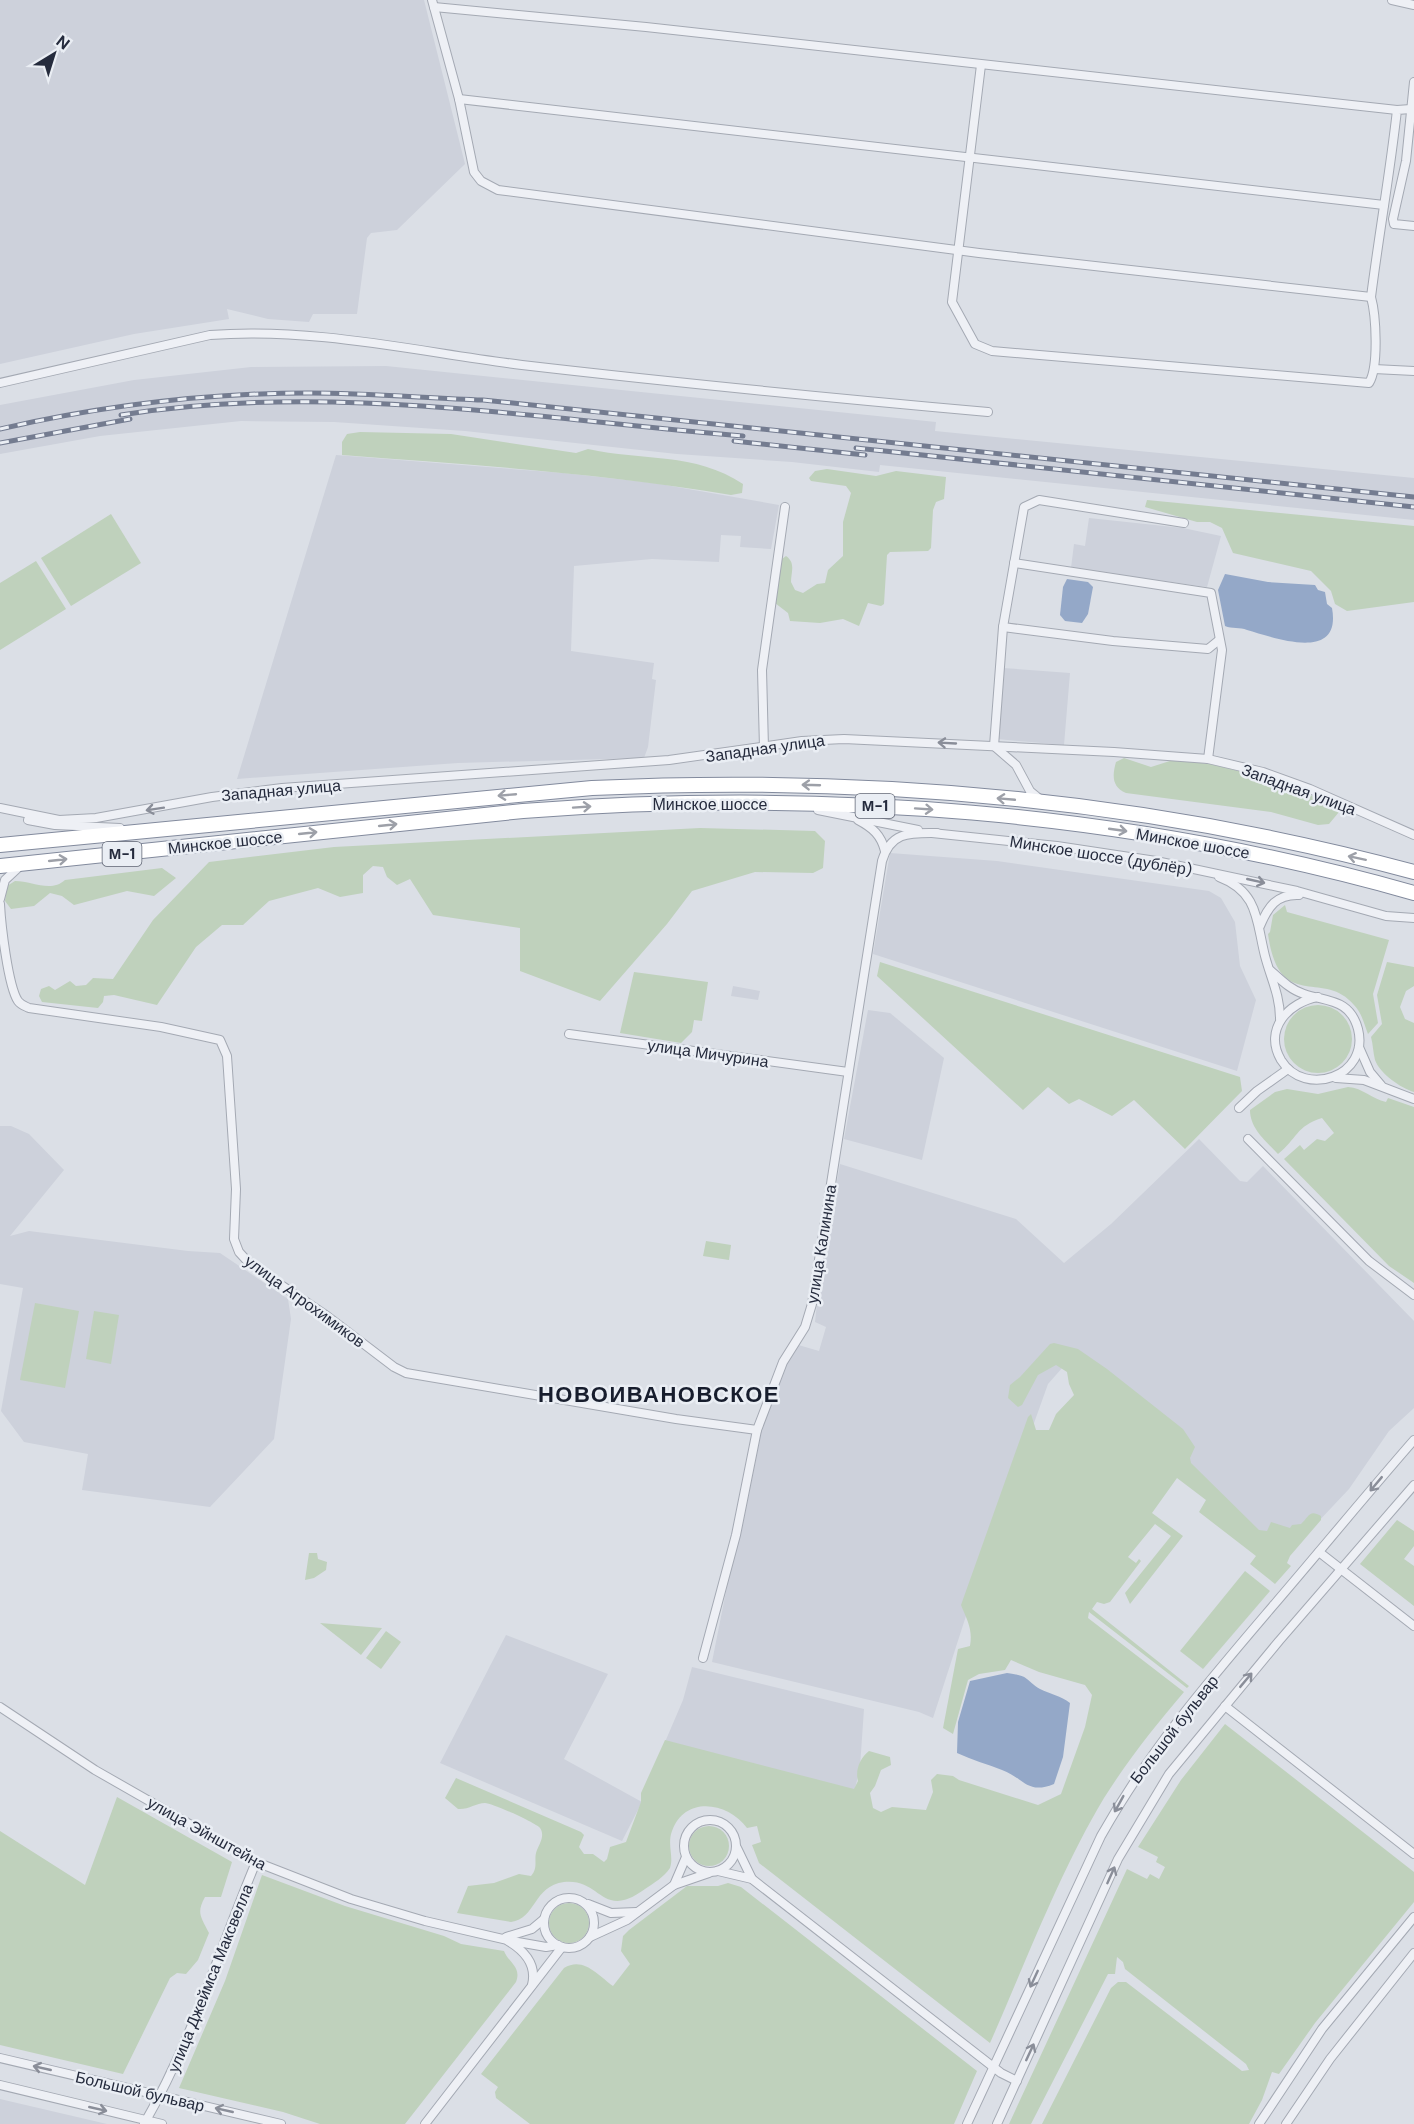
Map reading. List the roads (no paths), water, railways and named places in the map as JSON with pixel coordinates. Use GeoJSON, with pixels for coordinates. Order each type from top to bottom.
{"type":"FeatureCollection","features":[{"type":"Feature","properties":{"kind":"highway","name":"Минское шоссе"},"geometry":{"type":"LineString","coordinates":[[0,845],[580,789],[670,784],[817,785],[1045,802],[1133,814],[1230,831],[1414,872]]}},
{"type":"Feature","properties":{"kind":"highway","name":"Минское шоссе"},"geometry":{"type":"LineString","coordinates":[[0,866],[523,811],[659,804],[786,804],[892,807],[995,814],[1124,831],[1303,865],[1414,893]]}},
{"type":"Feature","properties":{"kind":"street"},"geometry":{"type":"LineString","coordinates":[[1392,0],[1414,5]]}},
{"type":"Feature","properties":{"kind":"street"},"geometry":{"type":"LineString","coordinates":[[1371,297],[959,249],[498,190],[481,181],[474,172],[459,99],[433,3],[981,65],[1411,110]]}},
{"type":"Feature","properties":{"kind":"street"},"geometry":{"type":"LineString","coordinates":[[981,65],[952,302],[975,344],[992,351],[1365,385],[1373,378],[1374,309],[1371,297],[1384,205],[1388,193],[1397,110]]}},
{"type":"Feature","properties":{"kind":"street"},"geometry":{"type":"LineString","coordinates":[[1414,82],[1406,161],[1394,224],[1414,226]]}},
{"type":"Feature","properties":{"kind":"street"},"geometry":{"type":"LineString","coordinates":[[459,99],[1384,205]]}},
{"type":"Feature","properties":{"kind":"street"},"geometry":{"type":"LineString","coordinates":[[0,383],[210,335],[243,332],[303,335],[520,364],[770,393],[987,412]]}},
{"type":"Feature","properties":{"kind":"street"},"geometry":{"type":"LineString","coordinates":[[1374,369],[1414,371]]}},
{"type":"Feature","properties":{"kind":"street"},"geometry":{"type":"LineString","coordinates":[[1045,802],[1030,792],[1022,773],[994,746],[1003,627],[1022,513],[1029,503],[1039,500],[1184,523]]}},
{"type":"Feature","properties":{"kind":"street"},"geometry":{"type":"LineString","coordinates":[[764,748],[762,670],[785,507]]}},
{"type":"Feature","properties":{"kind":"street"},"geometry":{"type":"LineString","coordinates":[[1014,563],[1211,593],[1222,650],[1208,759]]}},
{"type":"Feature","properties":{"kind":"street"},"geometry":{"type":"LineString","coordinates":[[1003,627],[1113,641],[1208,649],[1219,640]]}},
{"type":"Feature","properties":{"kind":"street","name":"Западная улица"},"geometry":{"type":"LineString","coordinates":[[0,808],[59,820],[161,808],[212,797],[282,788],[669,760],[825,739],[994,746],[1208,759],[1263,772],[1310,789],[1414,834]]}},
{"type":"Feature","properties":{"kind":"street","name":"Минское шоссе (дублёр)"},"geometry":{"type":"LineString","coordinates":[[786,804],[937,834],[1079,849],[1204,871],[1386,916],[1414,918]]}},
{"type":"Feature","properties":{"kind":"street"},"geometry":{"type":"LineString","coordinates":[[0,808],[34,822],[55,825],[170,828]]}},
{"type":"Feature","properties":{"kind":"street"},"geometry":{"type":"LineString","coordinates":[[849,816],[873,828],[883,843],[885,851]]}},
{"type":"Feature","properties":{"kind":"street"},"geometry":{"type":"LineString","coordinates":[[885,851],[896,837],[907,833],[937,834]]}},
{"type":"Feature","properties":{"kind":"street","name":"улица Калинина"},"geometry":{"type":"LineString","coordinates":[[703,1658],[736,1535],[757,1430],[783,1362],[805,1327],[812,1304],[885,851]]}},
{"type":"Feature","properties":{"kind":"street"},"geometry":{"type":"LineString","coordinates":[[0,899],[5,880],[22,864]]}},
{"type":"Feature","properties":{"kind":"street"},"geometry":{"type":"LineString","coordinates":[[1204,871],[1233,882],[1251,900],[1278,992],[1280,1019],[1276,1044],[1280,1058],[1288,1069],[1309,1080],[1333,1078],[1364,1080],[1414,1099]]}},
{"type":"Feature","properties":{"kind":"street"},"geometry":{"type":"LineString","coordinates":[[1260,926],[1270,905],[1278,898],[1288,894],[1308,895]]}},
{"type":"Feature","properties":{"kind":"street","name":"улица Агрохимиков"},"geometry":{"type":"LineString","coordinates":[[0,904],[0,919],[15,995],[19,1004],[30,1008],[161,1027],[220,1040],[227,1056],[236,1189],[234,1239],[239,1252],[245,1260],[327,1316],[394,1367],[406,1373],[492,1388],[757,1430]]}},
{"type":"Feature","properties":{"kind":"street"},"geometry":{"type":"LineString","coordinates":[[1271,971],[1294,990],[1332,999],[1348,1012],[1358,1030],[1359,1044],[1370,1072],[1384,1089]]}},
{"type":"Feature","properties":{"kind":"street"},"geometry":{"type":"LineString","coordinates":[[1280,1019],[1288,1009],[1304,999],[1318,997]]}},
{"type":"Feature","properties":{"kind":"street","name":"улица Мичурина"},"geometry":{"type":"LineString","coordinates":[[569,1034],[848,1072]]}},
{"type":"Feature","properties":{"kind":"street"},"geometry":{"type":"LineString","coordinates":[[1333,1078],[1350,1065],[1359,1044]]}},
{"type":"Feature","properties":{"kind":"street"},"geometry":{"type":"LineString","coordinates":[[1239,1108],[1257,1091],[1288,1069]]}},
{"type":"Feature","properties":{"kind":"street"},"geometry":{"type":"LineString","coordinates":[[1248,1139],[1369,1261],[1414,1295]]}},
{"type":"Feature","properties":{"kind":"street","name":"Большой бульвар"},"geometry":{"type":"LineString","coordinates":[[967,2124],[1096,1846],[1154,1749],[1414,1440]]}},
{"type":"Feature","properties":{"kind":"street","name":"Большой бульвар"},"geometry":{"type":"LineString","coordinates":[[997,2124],[1118,1859],[1169,1774],[1340,1569],[1414,1485]]}},
{"type":"Feature","properties":{"kind":"street"},"geometry":{"type":"LineString","coordinates":[[1319,1552],[1414,1626]]}},
{"type":"Feature","properties":{"kind":"street"},"geometry":{"type":"LineString","coordinates":[[1225,1706],[1414,1854]]}},
{"type":"Feature","properties":{"kind":"street","name":"улица Эйнштейна"},"geometry":{"type":"LineString","coordinates":[[0,1707],[80,1761],[256,1862],[373,1906],[502,1938],[546,1947],[560,1946]]}},
{"type":"Feature","properties":{"kind":"street"},"geometry":{"type":"LineString","coordinates":[[752,1879],[736,1846],[735,1839],[726,1826],[712,1820],[704,1821],[691,1828],[684,1850],[686,1857],[696,1869],[752,1879],[993,2067],[1017,2081]]}},
{"type":"Feature","properties":{"kind":"street"},"geometry":{"type":"LineString","coordinates":[[544,1918],[545,1931],[560,1946],[580,1946],[590,1937],[622,1923],[674,1885],[715,1871],[731,1861],[736,1846]]}},
{"type":"Feature","properties":{"kind":"street"},"geometry":{"type":"LineString","coordinates":[[674,1885],[686,1857]]}},
{"type":"Feature","properties":{"kind":"street","name":"улица Джеймса Максвелла"},"geometry":{"type":"LineString","coordinates":[[145,2122],[160,2096],[204,2000],[256,1862]]}},
{"type":"Feature","properties":{"kind":"street"},"geometry":{"type":"LineString","coordinates":[[502,1938],[523,1934],[544,1918],[549,1907],[559,1899],[571,1897],[611,1913],[638,1912]]}},
{"type":"Feature","properties":{"kind":"street"},"geometry":{"type":"LineString","coordinates":[[583,1902],[594,1918],[590,1937]]}},
{"type":"Feature","properties":{"kind":"street"},"geometry":{"type":"LineString","coordinates":[[1259,2124],[1291,2072],[1322,2029],[1414,1917]]}},
{"type":"Feature","properties":{"kind":"street"},"geometry":{"type":"LineString","coordinates":[[502,1938],[530,1960],[534,1977],[532,1987]]}},
{"type":"Feature","properties":{"kind":"street"},"geometry":{"type":"LineString","coordinates":[[425,2124],[532,1987],[560,1946]]}},
{"type":"Feature","properties":{"kind":"street"},"geometry":{"type":"LineString","coordinates":[[1286,2124],[1330,2059],[1414,1953]]}},
{"type":"Feature","properties":{"kind":"street","name":"Большой бульвар"},"geometry":{"type":"LineString","coordinates":[[0,2058],[263,2122],[281,2124]]}},
{"type":"Feature","properties":{"kind":"street","name":"Большой бульвар"},"geometry":{"type":"LineString","coordinates":[[0,2085],[145,2122],[162,2124]]}},
{"type":"Feature","properties":{"kind":"water"},"geometry":{"type":"Polygon","coordinates":[[[1225,574],[1268,582],[1315,585],[1318,590],[1325,592],[1327,604],[1332,608],[1332,625],[1327,636],[1317,641],[1304,643],[1225,626],[1218,590],[1225,574]]]}},
{"type":"Feature","properties":{"kind":"water"},"geometry":{"type":"Polygon","coordinates":[[[1067,579],[1088,582],[1093,587],[1088,614],[1082,623],[1065,621],[1060,615],[1063,587],[1067,579]]]}},
{"type":"Feature","properties":{"kind":"water"},"geometry":{"type":"Polygon","coordinates":[[[1007,1673],[1023,1676],[1040,1689],[1070,1703],[1063,1757],[1054,1784],[1038,1788],[1031,1787],[1009,1773],[957,1753],[958,1722],[970,1681],[1007,1673]]]}},
{"type":"Feature","properties":{"kind":"railway"},"geometry":{"type":"LineString","coordinates":[[0,429],[153,402],[231,395],[331,393],[483,400],[1414,497]]}},
{"type":"Feature","properties":{"kind":"railway"},"geometry":{"type":"LineString","coordinates":[[121,415],[198,406],[276,402],[354,403],[510,413],[743,436]]}},
{"type":"Feature","properties":{"kind":"railway"},"geometry":{"type":"LineString","coordinates":[[0,443],[130,419]]}},
{"type":"Feature","properties":{"kind":"railway"},"geometry":{"type":"LineString","coordinates":[[734,441],[865,455]]}},
{"type":"Feature","properties":{"kind":"railway"},"geometry":{"type":"LineString","coordinates":[[856,448],[1414,507]]}},
{"type":"Feature","properties":{"kind":"district","name":"НОВОИВАНОВСКОЕ"},"geometry":{"type":"Point","coordinates":[659,1394]}}]}
